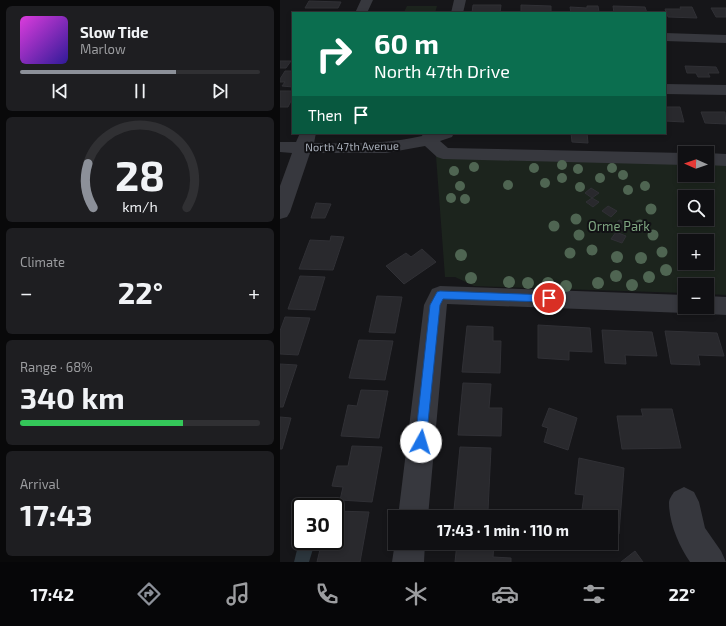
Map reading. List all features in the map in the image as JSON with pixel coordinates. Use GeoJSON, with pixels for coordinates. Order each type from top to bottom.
{"type":"FeatureCollection","features":[{"type":"Feature","properties":{"kind":"street"},"geometry":{"type":"LineString","coordinates":[[362,12],[367,0]]}},
{"type":"Feature","properties":{"kind":"street"},"geometry":{"type":"LineString","coordinates":[[457,12],[460,0]]}},
{"type":"Feature","properties":{"kind":"street"},"geometry":{"type":"LineString","coordinates":[[666,38],[726,39]]}},
{"type":"Feature","properties":{"kind":"street"},"geometry":{"type":"LineString","coordinates":[[666,89],[726,90]]}},
{"type":"Feature","properties":{"kind":"street","name":"North 47th Avenue"},"geometry":{"type":"LineString","coordinates":[[280,147],[305,140],[383,147],[406,144],[441,134]]}},
{"type":"Feature","properties":{"kind":"street"},"geometry":{"type":"LineString","coordinates":[[430,136],[443,153],[678,159]]}},
{"type":"Feature","properties":{"kind":"street"},"geometry":{"type":"LineString","coordinates":[[280,212],[305,140]]}},
{"type":"Feature","properties":{"kind":"street"},"geometry":{"type":"LineString","coordinates":[[714,159],[726,160]]}},
{"type":"Feature","properties":{"kind":"street"},"geometry":{"type":"LineString","coordinates":[[414,510],[435,305],[440,295],[678,304]]}},
{"type":"Feature","properties":{"kind":"street"},"geometry":{"type":"LineString","coordinates":[[714,305],[726,306]]}},
{"type":"Feature","properties":{"kind":"street"},"geometry":{"type":"LineString","coordinates":[[684,502],[691,536],[710,562]]}},
{"type":"Feature","properties":{"kind":"street"},"geometry":{"type":"LineString","coordinates":[[408,562],[409,550]]}},
{"type":"Feature","properties":{"kind":"green space"},"geometry":{"type":"Polygon","coordinates":[[[407,6],[437,6],[435,12],[404,12],[407,6]]]}},
{"type":"Feature","properties":{"kind":"green space","name":"Orme Park"},"geometry":{"type":"Polygon","coordinates":[[[436,156],[678,162],[678,182],[714,182],[714,162],[726,162],[726,295],[714,294],[714,278],[678,278],[678,293],[474,286],[455,277],[445,277],[436,156]]]}},
{"type":"Feature","properties":{"kind":"shaded area"},"geometry":{"type":"Polygon","coordinates":[[[297,550],[313,550],[309,562],[294,562],[297,550]]]}},
{"type":"Feature","properties":{"kind":"building"},"geometry":{"type":"Polygon","coordinates":[[[309,1],[341,2],[338,8],[305,8],[309,1]]]}},
{"type":"Feature","properties":{"kind":"building"},"geometry":{"type":"Polygon","coordinates":[[[473,5],[501,5],[500,12],[472,12],[473,5]]]}},
{"type":"Feature","properties":{"kind":"building"},"geometry":{"type":"Polygon","coordinates":[[[521,5],[551,6],[551,12],[521,12],[521,5]]]}},
{"type":"Feature","properties":{"kind":"building"},"geometry":{"type":"Polygon","coordinates":[[[587,6],[598,6],[599,12],[571,12],[570,7],[587,8],[587,6]]]}},
{"type":"Feature","properties":{"kind":"building"},"geometry":{"type":"Polygon","coordinates":[[[613,6],[645,7],[647,12],[614,12],[613,6]]]}},
{"type":"Feature","properties":{"kind":"building"},"geometry":{"type":"Polygon","coordinates":[[[680,7],[692,7],[697,18],[668,17],[665,9],[681,9],[680,7]]]}},
{"type":"Feature","properties":{"kind":"building"},"geometry":{"type":"Polygon","coordinates":[[[711,8],[726,8],[726,17],[716,17],[711,8]]]}},
{"type":"Feature","properties":{"kind":"building"},"geometry":{"type":"Polygon","coordinates":[[[280,61],[291,61],[286,68],[280,68],[280,61]]]}},
{"type":"Feature","properties":{"kind":"building"},"geometry":{"type":"Polygon","coordinates":[[[685,66],[716,67],[719,73],[708,73],[710,77],[698,77],[696,73],[687,73],[685,66]]]}},
{"type":"Feature","properties":{"kind":"building"},"geometry":{"type":"Polygon","coordinates":[[[285,71],[292,71],[292,87],[282,86],[285,82],[280,82],[280,79],[285,71]]]}},
{"type":"Feature","properties":{"kind":"building"},"geometry":{"type":"Polygon","coordinates":[[[280,91],[292,91],[292,99],[288,107],[280,107],[280,91]]]}},
{"type":"Feature","properties":{"kind":"building"},"geometry":{"type":"Polygon","coordinates":[[[666,107],[680,107],[684,122],[666,121],[666,107]]]}},
{"type":"Feature","properties":{"kind":"building"},"geometry":{"type":"Polygon","coordinates":[[[701,112],[725,112],[726,124],[705,123],[701,112]]]}},
{"type":"Feature","properties":{"kind":"building"},"geometry":{"type":"Polygon","coordinates":[[[571,134],[587,134],[588,143],[572,142],[571,134]]]}},
{"type":"Feature","properties":{"kind":"building"},"geometry":{"type":"Polygon","coordinates":[[[591,188],[599,193],[592,198],[585,193],[591,188]]]}},
{"type":"Feature","properties":{"kind":"building"},"geometry":{"type":"Polygon","coordinates":[[[592,198],[599,202],[593,207],[586,202],[592,198]]]}},
{"type":"Feature","properties":{"kind":"building"},"geometry":{"type":"Polygon","coordinates":[[[316,203],[331,204],[325,218],[311,218],[316,203]]]}},
{"type":"Feature","properties":{"kind":"building"},"geometry":{"type":"Polygon","coordinates":[[[608,206],[617,211],[611,217],[602,211],[608,206]]]}},
{"type":"Feature","properties":{"kind":"building"},"geometry":{"type":"Polygon","coordinates":[[[619,220],[629,224],[625,231],[614,227],[619,220]]]}},
{"type":"Feature","properties":{"kind":"building"},"geometry":{"type":"Polygon","coordinates":[[[616,232],[626,236],[622,243],[611,239],[616,232]]]}},
{"type":"Feature","properties":{"kind":"building"},"geometry":{"type":"Polygon","coordinates":[[[331,236],[344,237],[333,270],[299,269],[310,240],[330,241],[331,236]]]}},
{"type":"Feature","properties":{"kind":"building"},"geometry":{"type":"Polygon","coordinates":[[[422,249],[436,262],[404,284],[386,266],[406,253],[411,257],[422,249]]]}},
{"type":"Feature","properties":{"kind":"building"},"geometry":{"type":"Polygon","coordinates":[[[300,276],[325,277],[315,310],[288,309],[300,276]]]}},
{"type":"Feature","properties":{"kind":"building"},"geometry":{"type":"Polygon","coordinates":[[[377,296],[402,297],[395,333],[369,332],[377,296]]]}},
{"type":"Feature","properties":{"kind":"building"},"geometry":{"type":"Polygon","coordinates":[[[285,317],[310,318],[298,355],[280,354],[280,331],[285,317]]]}},
{"type":"Feature","properties":{"kind":"building"},"geometry":{"type":"Polygon","coordinates":[[[538,325],[590,328],[592,352],[569,351],[569,360],[538,358],[538,325]]]}},
{"type":"Feature","properties":{"kind":"building"},"geometry":{"type":"Polygon","coordinates":[[[467,326],[493,327],[493,341],[501,341],[500,373],[462,372],[467,326]]]}},
{"type":"Feature","properties":{"kind":"building"},"geometry":{"type":"Polygon","coordinates":[[[602,330],[652,332],[657,356],[625,355],[626,364],[605,363],[602,330]]]}},
{"type":"Feature","properties":{"kind":"building"},"geometry":{"type":"Polygon","coordinates":[[[665,331],[717,333],[724,356],[698,355],[700,365],[671,364],[665,331]]]}},
{"type":"Feature","properties":{"kind":"building"},"geometry":{"type":"Polygon","coordinates":[[[359,340],[393,341],[385,380],[349,378],[359,340]]]}},
{"type":"Feature","properties":{"kind":"building"},"geometry":{"type":"Polygon","coordinates":[[[280,364],[297,365],[283,407],[280,407],[280,364]]]}},
{"type":"Feature","properties":{"kind":"building"},"geometry":{"type":"Polygon","coordinates":[[[463,383],[491,384],[489,408],[502,408],[501,436],[458,435],[463,383]]]}},
{"type":"Feature","properties":{"kind":"building"},"geometry":{"type":"Polygon","coordinates":[[[361,390],[388,391],[379,438],[341,436],[348,405],[357,406],[361,390]]]}},
{"type":"Feature","properties":{"kind":"building"},"geometry":{"type":"Polygon","coordinates":[[[549,408],[577,418],[568,450],[544,442],[548,428],[542,426],[549,408]]]}},
{"type":"Feature","properties":{"kind":"building"},"geometry":{"type":"Polygon","coordinates":[[[641,409],[672,409],[681,448],[622,449],[617,416],[643,416],[641,409]]]}},
{"type":"Feature","properties":{"kind":"building"},"geometry":{"type":"Polygon","coordinates":[[[280,417],[291,418],[282,449],[280,449],[280,417]]]}},
{"type":"Feature","properties":{"kind":"building"},"geometry":{"type":"Polygon","coordinates":[[[352,446],[382,447],[372,502],[344,500],[344,498],[340,498],[343,487],[332,486],[337,466],[348,466],[352,446]]]}},
{"type":"Feature","properties":{"kind":"building"},"geometry":{"type":"Polygon","coordinates":[[[460,447],[491,448],[488,510],[454,510],[460,447]]]}},
{"type":"Feature","properties":{"kind":"building"},"geometry":{"type":"Polygon","coordinates":[[[579,458],[624,468],[619,534],[618,510],[582,510],[584,495],[575,494],[579,458]]]}},
{"type":"Feature","properties":{"kind":"building"},"geometry":{"type":"Polygon","coordinates":[[[344,511],[369,512],[360,562],[317,562],[320,550],[344,550],[344,511]]]}},
{"type":"Feature","properties":{"kind":"building"},"geometry":{"type":"Polygon","coordinates":[[[456,550],[494,550],[493,557],[511,558],[511,562],[455,562],[456,550]]]}},
{"type":"Feature","properties":{"kind":"building"},"geometry":{"type":"Polygon","coordinates":[[[635,551],[643,562],[621,562],[635,551]]]}},
{"type":"Feature","properties":{"kind":"route"},"geometry":{"type":"LineString","coordinates":[[421,442],[435,305],[440,295],[454,294],[549,298]]}}]}
